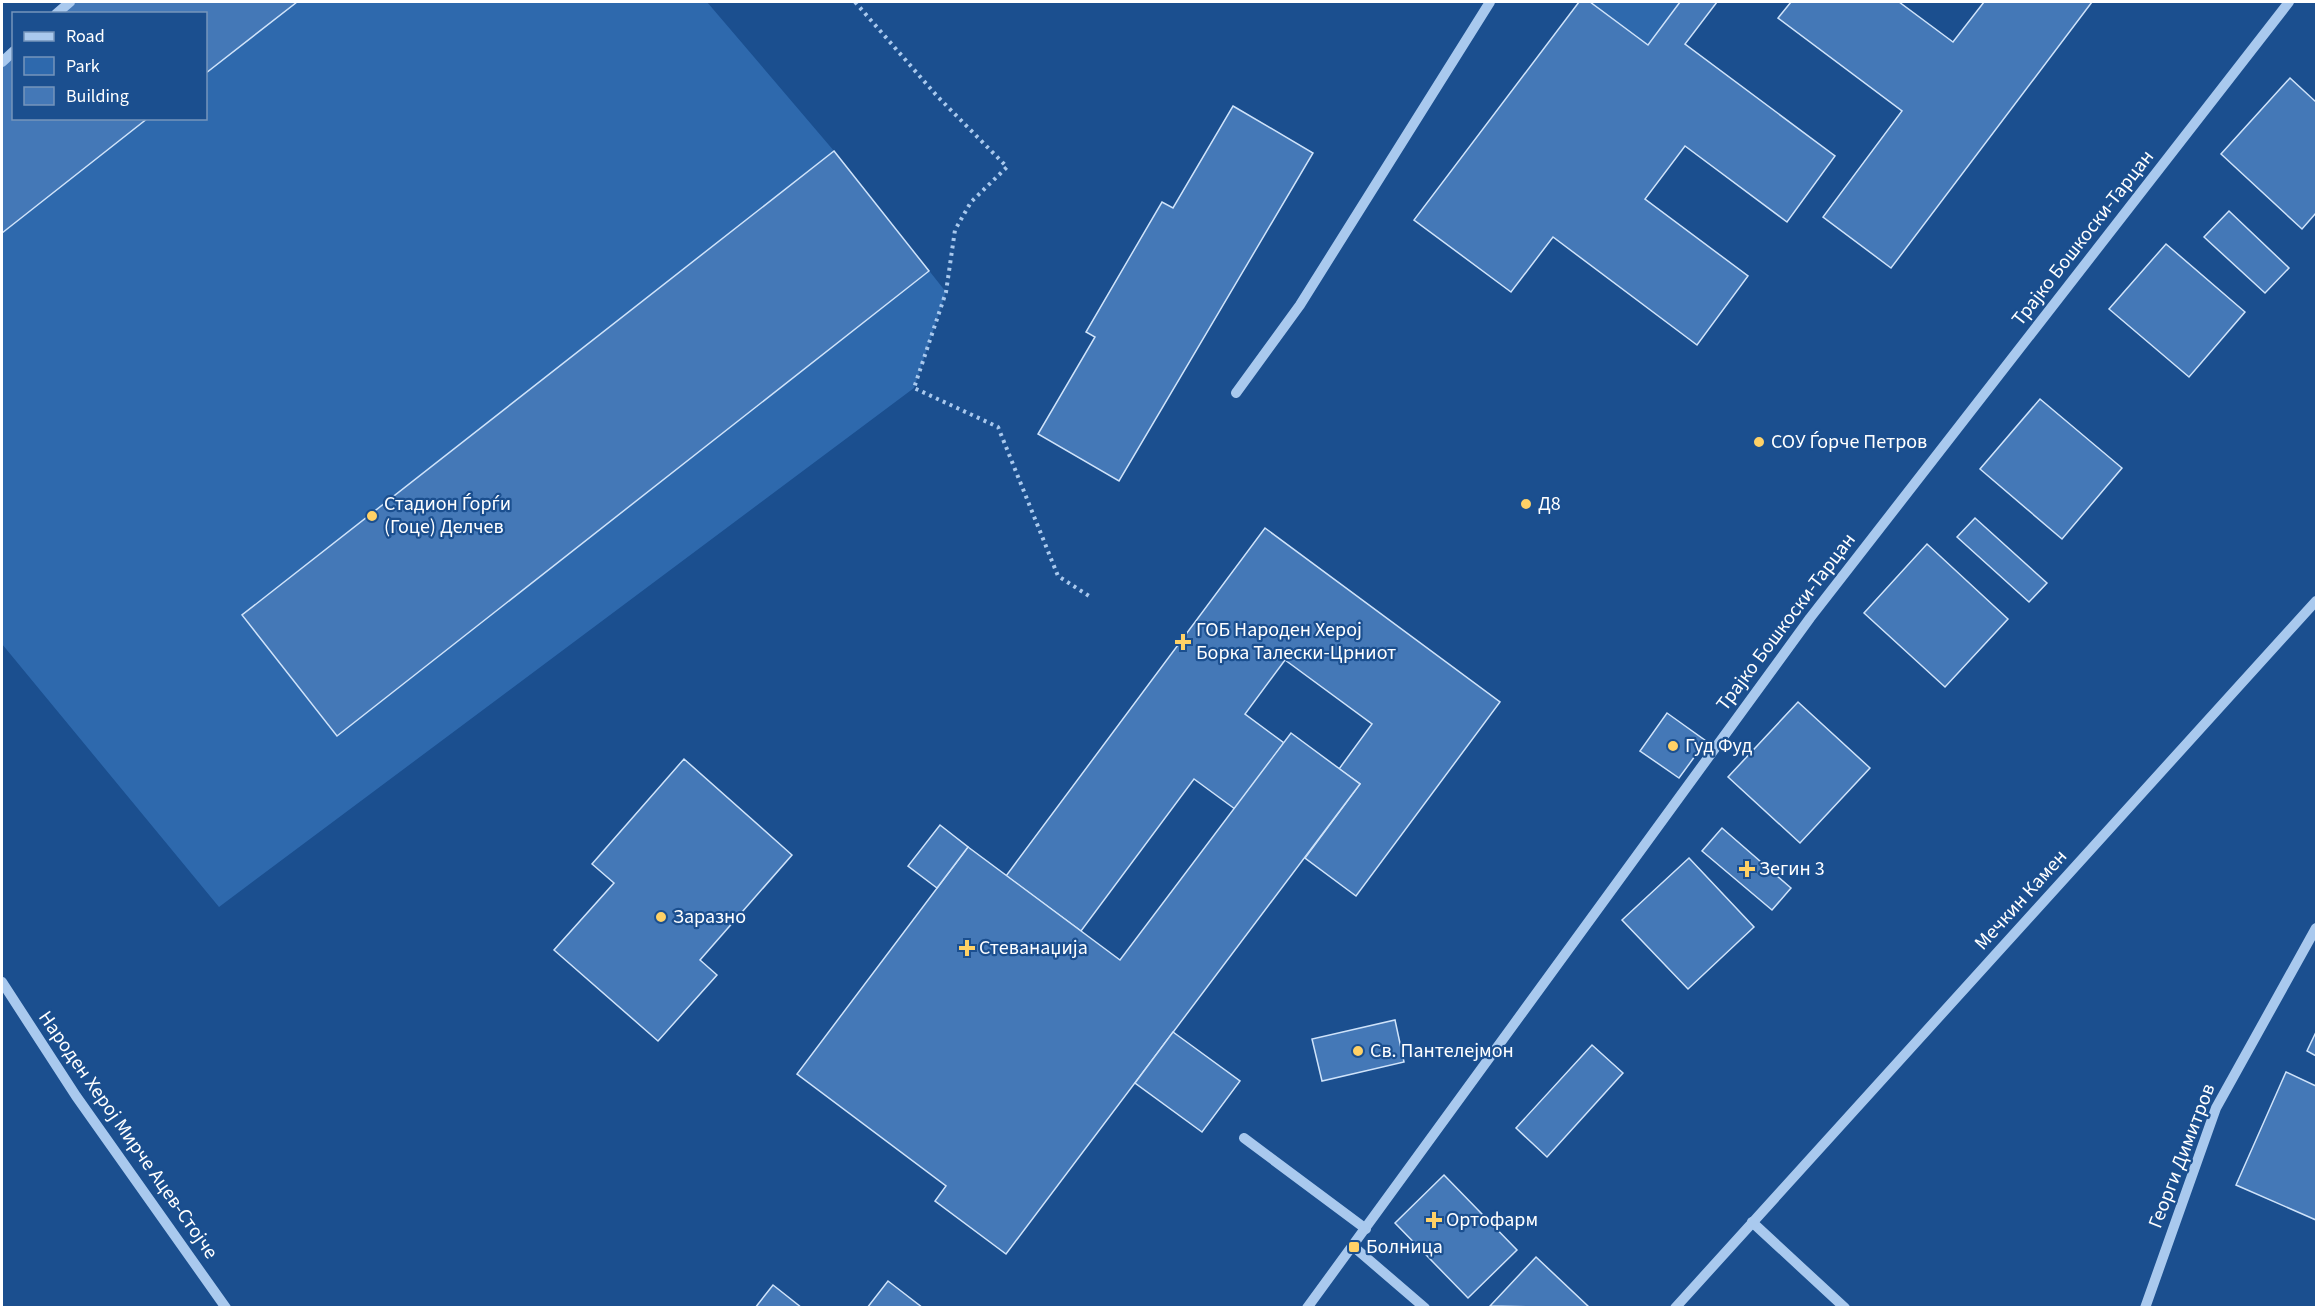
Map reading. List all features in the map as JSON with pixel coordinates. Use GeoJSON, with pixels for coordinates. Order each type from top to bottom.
{"type":"FeatureCollection","features":[{"type":"Feature","properties":{"kind":"street"},"geometry":{"type":"LineString","coordinates":[[58,12],[70,2]]}},
{"type":"Feature","properties":{"kind":"street"},"geometry":{"type":"LineString","coordinates":[[1236,393],[1300,305],[1490,2]]}},
{"type":"Feature","properties":{"kind":"street","name":"Трајко Бошкоски-Тарцан"},"geometry":{"type":"LineString","coordinates":[[1307,1308],[1354,1247],[1810,618],[2289,2]]}},
{"type":"Feature","properties":{"kind":"street","name":"Мечкин Камен"},"geometry":{"type":"LineString","coordinates":[[1675,1308],[2316,602]]}},
{"type":"Feature","properties":{"kind":"street","name":"Георги Димитров"},"geometry":{"type":"LineString","coordinates":[[2145,1308],[2216,1108],[2316,928]]}},
{"type":"Feature","properties":{"kind":"street","name":"Народен Херој Мирче Ацев-Стојче"},"geometry":{"type":"LineString","coordinates":[[2,982],[76,1096],[226,1308]]}},
{"type":"Feature","properties":{"kind":"street"},"geometry":{"type":"LineString","coordinates":[[1244,1138],[1366,1229]]}},
{"type":"Feature","properties":{"kind":"street"},"geometry":{"type":"LineString","coordinates":[[1752,1222],[1845,1308]]}},
{"type":"Feature","properties":{"kind":"street"},"geometry":{"type":"LineString","coordinates":[[1354,1247],[1425,1308]]}},
{"type":"Feature","properties":{"kind":"path"},"geometry":{"type":"LineString","coordinates":[[855,2],[937,96],[1007,167],[971,202],[955,230],[946,292],[914,388],[998,427],[1058,576],[1089,596]]}},
{"type":"Feature","properties":{"kind":"green space","name":"Стадион Ѓорѓи (Гоце) Делчев"},"geometry":{"type":"Polygon","coordinates":[[[70,2],[707,2],[834,151],[946,292],[914,388],[219,907],[2,644],[2,62],[12,109],[12,120],[207,120],[207,12],[57,12],[70,2]]]}},
{"type":"Feature","properties":{"kind":"green space"},"geometry":{"type":"Polygon","coordinates":[[[1590,2],[1680,2],[1648,45],[1590,2]]]}},
{"type":"Feature","properties":{"kind":"building"},"geometry":{"type":"Polygon","coordinates":[[[70,2],[297,2],[207,72],[207,12],[58,12],[70,2]]]}},
{"type":"Feature","properties":{"kind":"building"},"geometry":{"type":"Polygon","coordinates":[[[1579,2],[1590,2],[1648,45],[1680,2],[1717,2],[1685,44],[1835,156],[1787,222],[1685,146],[1645,199],[1748,276],[1697,345],[1553,237],[1511,292],[1414,220],[1579,2]]]}},
{"type":"Feature","properties":{"kind":"building"},"geometry":{"type":"Polygon","coordinates":[[[1791,2],[1899,2],[1953,42],[1984,2],[2092,2],[1891,268],[1823,217],[1902,111],[1778,18],[1791,2]]]}},
{"type":"Feature","properties":{"kind":"building"},"geometry":{"type":"Polygon","coordinates":[[[12,53],[12,120],[145,120],[2,233],[2,62],[12,53]]]}},
{"type":"Feature","properties":{"kind":"building"},"geometry":{"type":"Polygon","coordinates":[[[2290,78],[2316,102],[2316,213],[2302,229],[2221,154],[2290,78]]]}},
{"type":"Feature","properties":{"kind":"building"},"geometry":{"type":"Polygon","coordinates":[[[1233,106],[1313,153],[1119,481],[1038,434],[1095,337],[1086,332],[1162,202],[1173,208],[1233,106]]]}},
{"type":"Feature","properties":{"kind":"building"},"geometry":{"type":"Polygon","coordinates":[[[834,151],[929,271],[337,736],[242,615],[834,151]]]}},
{"type":"Feature","properties":{"kind":"building"},"geometry":{"type":"Polygon","coordinates":[[[2229,211],[2289,268],[2265,293],[2204,237],[2229,211]]]}},
{"type":"Feature","properties":{"kind":"building"},"geometry":{"type":"Polygon","coordinates":[[[2166,244],[2245,312],[2189,377],[2109,309],[2166,244]]]}},
{"type":"Feature","properties":{"kind":"building"},"geometry":{"type":"Polygon","coordinates":[[[2040,399],[2122,468],[2062,539],[1980,469],[2040,399]]]}},
{"type":"Feature","properties":{"kind":"building"},"geometry":{"type":"Polygon","coordinates":[[[1975,518],[2047,583],[2029,602],[1957,537],[1975,518]]]}},
{"type":"Feature","properties":{"kind":"building"},"geometry":{"type":"Polygon","coordinates":[[[1265,528],[1500,702],[1356,896],[1305,858],[1360,784],[1339,769],[1372,724],[1285,660],[1245,714],[1284,743],[1235,809],[1194,779],[1081,931],[1006,876],[1265,528]]]}},
{"type":"Feature","properties":{"kind":"building"},"geometry":{"type":"Polygon","coordinates":[[[1927,544],[2008,619],[1945,687],[1864,613],[1927,544]]]}},
{"type":"Feature","properties":{"kind":"building"},"geometry":{"type":"Polygon","coordinates":[[[1798,702],[1870,768],[1800,843],[1728,777],[1798,702]]]}},
{"type":"Feature","properties":{"kind":"building","name":"Гуд Фуд"},"geometry":{"type":"Polygon","coordinates":[[[1667,713],[1706,741],[1679,778],[1640,751],[1667,713]]]}},
{"type":"Feature","properties":{"kind":"building"},"geometry":{"type":"Polygon","coordinates":[[[1291,733],[1360,784],[1006,1254],[935,1201],[946,1186],[797,1074],[968,847],[1120,960],[1291,733]]]}},
{"type":"Feature","properties":{"kind":"building","name":"Заразно"},"geometry":{"type":"Polygon","coordinates":[[[684,759],[792,855],[700,960],[717,975],[658,1041],[554,950],[614,883],[592,864],[684,759]]]}},
{"type":"Feature","properties":{"kind":"building"},"geometry":{"type":"Polygon","coordinates":[[[940,825],[968,847],[937,888],[908,866],[940,825]]]}},
{"type":"Feature","properties":{"kind":"building","name":"Зегин 3"},"geometry":{"type":"Polygon","coordinates":[[[1722,828],[1791,888],[1772,910],[1702,851],[1722,828]]]}},
{"type":"Feature","properties":{"kind":"building"},"geometry":{"type":"Polygon","coordinates":[[[1689,858],[1754,927],[1688,989],[1622,920],[1689,858]]]}},
{"type":"Feature","properties":{"kind":"building","name":"Св. Пантелејмон"},"geometry":{"type":"Polygon","coordinates":[[[1395,1020],[1404,1062],[1322,1081],[1312,1039],[1395,1020]]]}},
{"type":"Feature","properties":{"kind":"building"},"geometry":{"type":"Polygon","coordinates":[[[1173,1032],[1240,1081],[1202,1132],[1135,1083],[1173,1032]]]}},
{"type":"Feature","properties":{"kind":"building"},"geometry":{"type":"Polygon","coordinates":[[[2316,1032],[2316,1056],[2307,1051],[2316,1032]]]}},
{"type":"Feature","properties":{"kind":"building"},"geometry":{"type":"Polygon","coordinates":[[[1592,1045],[1623,1073],[1547,1157],[1516,1128],[1592,1045]]]}},
{"type":"Feature","properties":{"kind":"building"},"geometry":{"type":"Polygon","coordinates":[[[2286,1072],[2316,1086],[2316,1220],[2236,1185],[2286,1072]]]}},
{"type":"Feature","properties":{"kind":"building"},"geometry":{"type":"Polygon","coordinates":[[[1444,1175],[1517,1250],[1468,1298],[1395,1223],[1444,1175]]]}},
{"type":"Feature","properties":{"kind":"building"},"geometry":{"type":"Polygon","coordinates":[[[1536,1257],[1590,1308],[1490,1306],[1536,1257]]]}},
{"type":"Feature","properties":{"kind":"building"},"geometry":{"type":"Polygon","coordinates":[[[888,1281],[923,1308],[867,1308],[888,1281]]]}},
{"type":"Feature","properties":{"kind":"building"},"geometry":{"type":"Polygon","coordinates":[[[773,1285],[802,1308],[755,1308],[773,1285]]]}},
{"type":"Feature","properties":{"kind":"place","name":"СОУ Ѓорче Петров"},"geometry":{"type":"Point","coordinates":[1759,442]}},
{"type":"Feature","properties":{"kind":"place","name":"Д8"},"geometry":{"type":"Point","coordinates":[1526,504]}},
{"type":"Feature","properties":{"kind":"place","name":"Стадион Ѓорѓи (Гоце) Делчев"},"geometry":{"type":"Point","coordinates":[372,516]}},
{"type":"Feature","properties":{"kind":"place","name":"ГОБ Народен Херој Борка Талески-Црниот"},"geometry":{"type":"Point","coordinates":[1183,642]}},
{"type":"Feature","properties":{"kind":"place","name":"Гуд Фуд"},"geometry":{"type":"Point","coordinates":[1673,746]}},
{"type":"Feature","properties":{"kind":"place","name":"Зегин 3"},"geometry":{"type":"Point","coordinates":[1747,869]}},
{"type":"Feature","properties":{"kind":"place","name":"Заразно"},"geometry":{"type":"Point","coordinates":[661,917]}},
{"type":"Feature","properties":{"kind":"place","name":"Стеванаџија"},"geometry":{"type":"Point","coordinates":[967,948]}},
{"type":"Feature","properties":{"kind":"place","name":"Св. Пантелејмон"},"geometry":{"type":"Point","coordinates":[1358,1051]}},
{"type":"Feature","properties":{"kind":"place","name":"Ортофарм"},"geometry":{"type":"Point","coordinates":[1434,1220]}},
{"type":"Feature","properties":{"kind":"place","name":"Болница"},"geometry":{"type":"Point","coordinates":[1354,1247]}}]}
